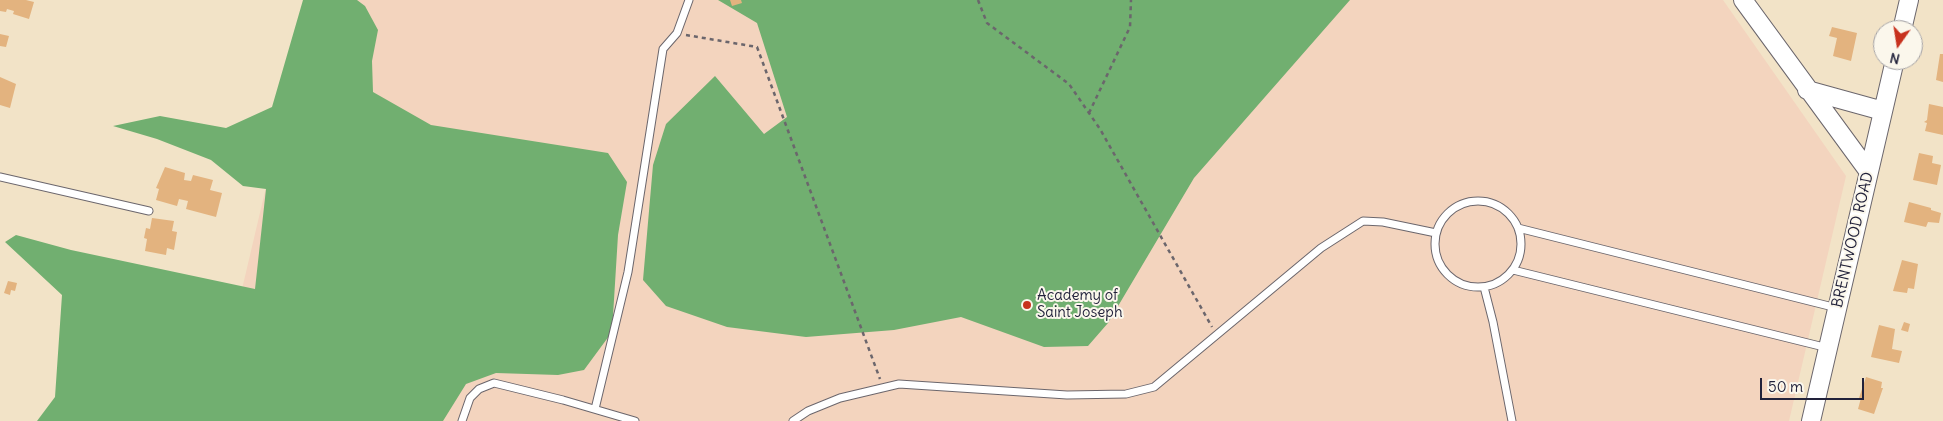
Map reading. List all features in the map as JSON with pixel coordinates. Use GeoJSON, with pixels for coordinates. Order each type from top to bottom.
{"type":"FeatureCollection","features":[{"type":"Feature","properties":{"kind":"street"},"geometry":{"type":"LineString","coordinates":[[1743,0],[1868,172]]}},
{"type":"Feature","properties":{"kind":"street"},"geometry":{"type":"LineString","coordinates":[[1904,20],[1909,0]]}},
{"type":"Feature","properties":{"kind":"street","name":"BRENTWOOD ROAD"},"geometry":{"type":"LineString","coordinates":[[1811,421],[1893,70]]}},
{"type":"Feature","properties":{"kind":"street"},"geometry":{"type":"LineString","coordinates":[[1807,90],[1883,111]]}},
{"type":"Feature","properties":{"kind":"lane"},"geometry":{"type":"LineString","coordinates":[[595,409],[628,272],[663,49],[677,33],[689,0]]}},
{"type":"Feature","properties":{"kind":"lane"},"geometry":{"type":"LineString","coordinates":[[0,177],[148,211]]}},
{"type":"Feature","properties":{"kind":"lane"},"geometry":{"type":"LineString","coordinates":[[1472,200],[1489,201],[1505,209],[1516,221],[1518,228],[1522,238],[1521,255],[1513,270],[1500,281],[1484,287],[1467,286],[1452,279],[1440,266],[1434,250],[1436,233],[1443,217],[1456,206],[1472,200]]}},
{"type":"Feature","properties":{"kind":"lane"},"geometry":{"type":"LineString","coordinates":[[793,421],[808,411],[840,398],[899,384],[1067,395],[1126,394],[1154,387],[1321,248],[1363,221],[1383,222],[1436,233]]}},
{"type":"Feature","properties":{"kind":"lane"},"geometry":{"type":"LineString","coordinates":[[1518,228],[1837,308]]}},
{"type":"Feature","properties":{"kind":"lane"},"geometry":{"type":"LineString","coordinates":[[1513,270],[1828,348]]}},
{"type":"Feature","properties":{"kind":"lane"},"geometry":{"type":"LineString","coordinates":[[1484,287],[1493,322],[1512,421]]}},
{"type":"Feature","properties":{"kind":"lane"},"geometry":{"type":"LineString","coordinates":[[462,421],[470,398],[479,389],[494,383],[635,421]]}},
{"type":"Feature","properties":{"kind":"path"},"geometry":{"type":"LineString","coordinates":[[978,0],[988,23],[1068,84],[1089,113],[1216,335]]}},
{"type":"Feature","properties":{"kind":"path"},"geometry":{"type":"LineString","coordinates":[[1089,113],[1130,27],[1131,0]]}},
{"type":"Feature","properties":{"kind":"path"},"geometry":{"type":"LineString","coordinates":[[677,33],[758,47],[883,387]]}},
{"type":"Feature","properties":{"kind":"shaded area","name":"Academy of Saint Joseph"},"geometry":{"type":"Polygon","coordinates":[[[310,0],[1723,0],[1846,176],[1789,421],[211,421],[310,0]]]}},
{"type":"Feature","properties":{"kind":"green space"},"geometry":{"type":"Polygon","coordinates":[[[303,0],[357,0],[365,6],[378,30],[372,61],[373,92],[431,125],[608,153],[627,182],[618,235],[612,332],[584,370],[558,375],[496,373],[466,384],[443,421],[37,421],[55,397],[62,295],[5,242],[16,235],[71,250],[255,289],[266,189],[243,186],[211,160],[157,139],[113,126],[160,116],[226,128],[272,107],[303,0]]]}},
{"type":"Feature","properties":{"kind":"green space"},"geometry":{"type":"Polygon","coordinates":[[[718,0],[1350,0],[1194,178],[1108,323],[1088,346],[1044,347],[961,317],[894,330],[806,337],[727,327],[666,306],[643,280],[653,165],[666,124],[715,76],[764,134],[787,117],[757,23],[718,0]]]}},
{"type":"Feature","properties":{"kind":"building"},"geometry":{"type":"Polygon","coordinates":[[[0,0],[26,0],[34,2],[29,19],[13,14],[14,11],[7,9],[6,12],[0,11],[0,0]]]}},
{"type":"Feature","properties":{"kind":"building"},"geometry":{"type":"Polygon","coordinates":[[[730,0],[741,0],[742,3],[732,6],[730,0]]]}},
{"type":"Feature","properties":{"kind":"building"},"geometry":{"type":"Polygon","coordinates":[[[1832,27],[1857,33],[1851,61],[1833,56],[1837,38],[1829,36],[1832,27]]]}},
{"type":"Feature","properties":{"kind":"building"},"geometry":{"type":"Polygon","coordinates":[[[0,34],[9,36],[6,47],[0,46],[0,34]]]}},
{"type":"Feature","properties":{"kind":"building"},"geometry":{"type":"Polygon","coordinates":[[[1940,54],[1943,54],[1943,82],[1936,80],[1940,54]]]}},
{"type":"Feature","properties":{"kind":"building"},"geometry":{"type":"Polygon","coordinates":[[[0,77],[16,84],[10,108],[0,105],[0,77]]]}},
{"type":"Feature","properties":{"kind":"building"},"geometry":{"type":"Polygon","coordinates":[[[1929,104],[1943,107],[1943,135],[1925,131],[1927,123],[1924,122],[1927,120],[1929,104]]]}},
{"type":"Feature","properties":{"kind":"building"},"geometry":{"type":"Polygon","coordinates":[[[1919,153],[1933,156],[1932,163],[1941,165],[1937,185],[1913,180],[1919,153]]]}},
{"type":"Feature","properties":{"kind":"building"},"geometry":{"type":"Polygon","coordinates":[[[165,167],[185,173],[184,180],[191,181],[193,175],[213,180],[210,190],[222,193],[216,217],[186,209],[188,201],[179,199],[177,206],[156,200],[159,189],[156,188],[165,167]]]}},
{"type":"Feature","properties":{"kind":"building"},"geometry":{"type":"Polygon","coordinates":[[[1909,202],[1941,213],[1939,223],[1928,222],[1926,227],[1904,222],[1909,202]]]}},
{"type":"Feature","properties":{"kind":"building"},"geometry":{"type":"Polygon","coordinates":[[[152,218],[174,221],[172,231],[177,232],[174,250],[167,248],[166,255],[145,251],[147,239],[144,238],[146,228],[150,229],[152,218]]]}},
{"type":"Feature","properties":{"kind":"building"},"geometry":{"type":"Polygon","coordinates":[[[1902,260],[1918,264],[1914,289],[1908,288],[1907,293],[1893,291],[1902,260]]]}},
{"type":"Feature","properties":{"kind":"building"},"geometry":{"type":"Polygon","coordinates":[[[8,281],[17,283],[15,291],[11,290],[10,295],[4,293],[8,281]]]}},
{"type":"Feature","properties":{"kind":"building"},"geometry":{"type":"Polygon","coordinates":[[[1904,322],[1910,324],[1908,332],[1901,330],[1904,322]]]}},
{"type":"Feature","properties":{"kind":"building"},"geometry":{"type":"Polygon","coordinates":[[[1879,325],[1895,329],[1892,349],[1902,351],[1899,363],[1871,357],[1879,325]]]}},
{"type":"Feature","properties":{"kind":"building"},"geometry":{"type":"Polygon","coordinates":[[[1866,377],[1882,382],[1881,388],[1883,388],[1874,414],[1858,409],[1861,398],[1859,398],[1866,377]]]}},
{"type":"Feature","properties":{"kind":"place","name":"Academy of Saint Joseph"},"geometry":{"type":"Point","coordinates":[1027,305]}}]}
